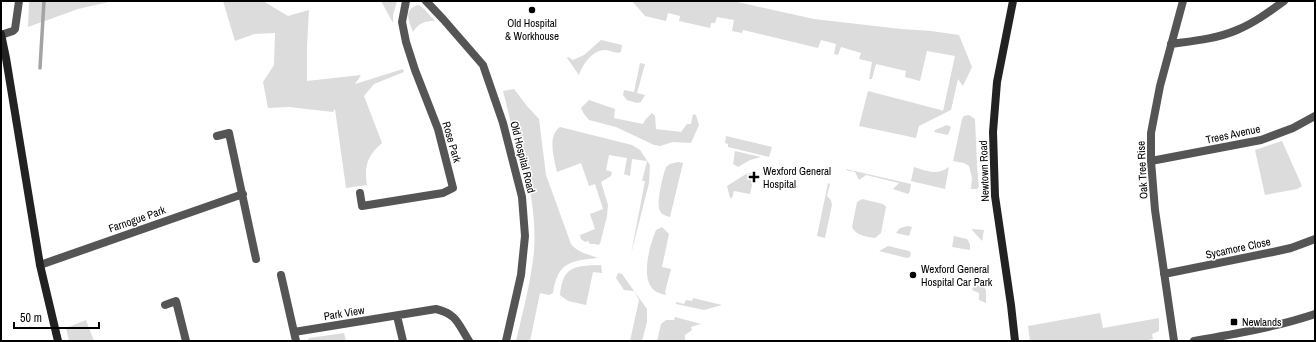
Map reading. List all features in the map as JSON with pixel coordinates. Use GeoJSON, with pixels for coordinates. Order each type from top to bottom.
{"type":"FeatureCollection","features":[{"type":"Feature","properties":{"kind":"main road","name":"Newtown Road"},"geometry":{"type":"LineString","coordinates":[[1013,1],[997,82],[994,132],[995,196],[1015,341]]}},
{"type":"Feature","properties":{"kind":"main road"},"geometry":{"type":"LineString","coordinates":[[1,34],[40,265],[58,341]]}},
{"type":"Feature","properties":{"kind":"street"},"geometry":{"type":"LineString","coordinates":[[1,34],[13,32],[15,29],[19,1]]}},
{"type":"Feature","properties":{"kind":"street","name":"Rose Park"},"geometry":{"type":"LineString","coordinates":[[360,193],[362,206],[443,193],[453,188],[438,128],[415,70],[406,42],[402,22],[406,1]]}},
{"type":"Feature","properties":{"kind":"street","name":"Old Hospital Road"},"geometry":{"type":"LineString","coordinates":[[426,1],[483,65],[503,123],[522,197],[525,236],[521,275],[506,341]]}},
{"type":"Feature","properties":{"kind":"street","name":"Oak Tree Rise"},"geometry":{"type":"LineString","coordinates":[[1174,341],[1154,210],[1151,161],[1152,128],[1156,105],[1171,44],[1184,1]]}},
{"type":"Feature","properties":{"kind":"street"},"geometry":{"type":"LineString","coordinates":[[1171,44],[1203,40],[1237,30],[1262,16],[1284,1]]}},
{"type":"Feature","properties":{"kind":"street","name":"Trees Avenue"},"geometry":{"type":"LineString","coordinates":[[1151,161],[1262,140],[1293,128],[1315,116]]}},
{"type":"Feature","properties":{"kind":"street"},"geometry":{"type":"LineString","coordinates":[[217,136],[229,133],[256,259]]}},
{"type":"Feature","properties":{"kind":"street","name":"Farnogue Park"},"geometry":{"type":"LineString","coordinates":[[40,265],[243,194]]}},
{"type":"Feature","properties":{"kind":"street","name":"Sycamore Close"},"geometry":{"type":"LineString","coordinates":[[1164,274],[1291,248],[1315,239]]}},
{"type":"Feature","properties":{"kind":"street"},"geometry":{"type":"LineString","coordinates":[[281,275],[296,341]]}},
{"type":"Feature","properties":{"kind":"street"},"geometry":{"type":"LineString","coordinates":[[165,305],[176,301],[186,341]]}},
{"type":"Feature","properties":{"kind":"street","name":"Park View"},"geometry":{"type":"LineString","coordinates":[[294,332],[436,310],[445,311],[454,316],[469,341]]}},
{"type":"Feature","properties":{"kind":"street"},"geometry":{"type":"LineString","coordinates":[[1194,341],[1292,322],[1315,314]]}},
{"type":"Feature","properties":{"kind":"street"},"geometry":{"type":"LineString","coordinates":[[397,316],[403,341]]}},
{"type":"Feature","properties":{"kind":"shaded area"},"geometry":{"type":"Polygon","coordinates":[[[29,1],[113,1],[78,9],[28,27],[29,1]]]}},
{"type":"Feature","properties":{"kind":"shaded area"},"geometry":{"type":"Polygon","coordinates":[[[223,1],[263,1],[288,16],[309,10],[307,81],[361,75],[355,84],[403,69],[404,72],[374,84],[364,96],[382,143],[373,152],[366,167],[367,185],[346,188],[335,109],[333,112],[289,107],[268,108],[263,82],[274,65],[275,33],[254,34],[235,41],[223,1]]]}},
{"type":"Feature","properties":{"kind":"shaded area"},"geometry":{"type":"Polygon","coordinates":[[[381,1],[397,1],[393,15],[393,23],[381,1]]]}},
{"type":"Feature","properties":{"kind":"shaded area"},"geometry":{"type":"Polygon","coordinates":[[[632,1],[733,1],[814,19],[959,35],[972,67],[963,86],[958,79],[951,110],[919,126],[916,138],[859,126],[868,91],[943,111],[955,56],[927,51],[920,81],[905,77],[906,71],[876,64],[872,79],[869,79],[872,62],[859,59],[861,53],[841,47],[838,55],[834,54],[836,44],[821,40],[818,48],[743,30],[742,33],[732,31],[734,20],[717,17],[715,23],[711,23],[710,28],[679,21],[680,16],[668,13],[666,21],[645,16],[632,1]]]}},
{"type":"Feature","properties":{"kind":"shaded area"},"geometry":{"type":"Polygon","coordinates":[[[419,5],[435,21],[422,23],[417,26],[413,32],[408,16],[410,9],[419,5]]]}},
{"type":"Feature","properties":{"kind":"shaded area"},"geometry":{"type":"Polygon","coordinates":[[[601,40],[622,45],[621,52],[615,53],[606,50],[596,52],[583,66],[579,75],[567,58],[568,57],[573,60],[584,55],[601,40]]]}},
{"type":"Feature","properties":{"kind":"shaded area"},"geometry":{"type":"Polygon","coordinates":[[[640,63],[645,64],[637,93],[645,95],[641,102],[637,103],[627,100],[623,95],[624,90],[634,92],[640,63]]]}},
{"type":"Feature","properties":{"kind":"shaded area"},"geometry":{"type":"Polygon","coordinates":[[[514,89],[539,119],[546,175],[571,244],[580,251],[598,258],[580,260],[567,265],[558,274],[553,293],[549,295],[540,293],[530,341],[516,341],[531,274],[535,237],[533,208],[525,165],[519,138],[515,139],[503,91],[514,89]]]}},
{"type":"Feature","properties":{"kind":"shaded area"},"geometry":{"type":"Polygon","coordinates":[[[589,100],[615,109],[614,118],[643,124],[652,113],[655,116],[656,129],[681,132],[687,124],[691,124],[693,114],[696,115],[699,125],[691,143],[673,142],[660,146],[654,145],[616,127],[589,120],[581,108],[589,100]]]}},
{"type":"Feature","properties":{"kind":"shaded area"},"geometry":{"type":"Polygon","coordinates":[[[969,115],[975,119],[979,187],[977,189],[971,189],[972,178],[969,166],[964,163],[953,161],[962,119],[964,116],[969,115]]]}},
{"type":"Feature","properties":{"kind":"shaded area"},"geometry":{"type":"Polygon","coordinates":[[[947,125],[951,127],[948,135],[934,132],[935,130],[947,125]]]}},
{"type":"Feature","properties":{"kind":"shaded area"},"geometry":{"type":"Polygon","coordinates":[[[560,127],[632,145],[640,150],[650,165],[649,183],[631,254],[645,181],[642,181],[647,161],[632,159],[630,176],[624,174],[627,158],[609,155],[606,170],[612,172],[611,176],[601,182],[608,205],[607,216],[600,244],[590,244],[588,241],[585,242],[581,239],[580,235],[595,229],[590,214],[603,209],[595,184],[589,186],[581,163],[557,172],[552,148],[554,136],[560,127]]]}},
{"type":"Feature","properties":{"kind":"shaded area"},"geometry":{"type":"Polygon","coordinates":[[[726,136],[772,147],[769,157],[728,147],[728,144],[725,143],[726,136]]]}},
{"type":"Feature","properties":{"kind":"shaded area"},"geometry":{"type":"Polygon","coordinates":[[[1282,141],[1302,186],[1297,189],[1265,195],[1255,150],[1282,141]]]}},
{"type":"Feature","properties":{"kind":"shaded area"},"geometry":{"type":"Polygon","coordinates":[[[735,151],[761,157],[750,160],[738,167],[733,164],[735,151]]]}},
{"type":"Feature","properties":{"kind":"shaded area"},"geometry":{"type":"Polygon","coordinates":[[[678,162],[683,163],[670,217],[660,212],[660,194],[666,167],[670,164],[678,162]]]}},
{"type":"Feature","properties":{"kind":"shaded area"},"geometry":{"type":"Polygon","coordinates":[[[914,167],[936,172],[949,167],[945,189],[911,181],[914,167]]]}},
{"type":"Feature","properties":{"kind":"shaded area"},"geometry":{"type":"Polygon","coordinates":[[[846,169],[911,184],[910,191],[908,194],[893,189],[899,183],[866,175],[859,180],[855,172],[846,169]]]}},
{"type":"Feature","properties":{"kind":"shaded area"},"geometry":{"type":"Polygon","coordinates":[[[755,172],[750,194],[734,191],[732,198],[730,198],[727,186],[746,174],[755,172]]]}},
{"type":"Feature","properties":{"kind":"shaded area"},"geometry":{"type":"Polygon","coordinates":[[[828,183],[830,184],[827,196],[831,200],[832,205],[825,238],[817,236],[828,183]]]}},
{"type":"Feature","properties":{"kind":"shaded area"},"geometry":{"type":"Polygon","coordinates":[[[862,199],[883,204],[886,207],[881,233],[875,238],[858,234],[852,227],[857,202],[862,199]]]}},
{"type":"Feature","properties":{"kind":"shaded area"},"geometry":{"type":"Polygon","coordinates":[[[908,226],[912,227],[909,236],[896,233],[900,228],[908,226]]]}},
{"type":"Feature","properties":{"kind":"shaded area"},"geometry":{"type":"Polygon","coordinates":[[[662,227],[669,234],[662,267],[671,269],[665,292],[666,295],[657,292],[650,285],[647,270],[649,252],[656,230],[662,227]]]}},
{"type":"Feature","properties":{"kind":"shaded area"},"geometry":{"type":"Polygon","coordinates":[[[972,230],[984,230],[982,241],[972,230]]]}},
{"type":"Feature","properties":{"kind":"shaded area"},"geometry":{"type":"Polygon","coordinates":[[[954,236],[967,239],[970,244],[970,250],[952,247],[954,236]]]}},
{"type":"Feature","properties":{"kind":"shaded area"},"geometry":{"type":"Polygon","coordinates":[[[888,246],[909,251],[911,253],[910,257],[907,258],[879,251],[888,246]]]}},
{"type":"Feature","properties":{"kind":"shaded area"},"geometry":{"type":"Polygon","coordinates":[[[601,265],[602,273],[593,272],[586,305],[568,301],[560,295],[564,278],[572,269],[584,266],[601,265]]]}},
{"type":"Feature","properties":{"kind":"shaded area"},"geometry":{"type":"Polygon","coordinates":[[[618,273],[622,274],[647,309],[647,322],[642,341],[630,341],[639,300],[634,291],[624,290],[616,278],[618,273]]]}},
{"type":"Feature","properties":{"kind":"shaded area"},"geometry":{"type":"Polygon","coordinates":[[[976,285],[984,286],[986,291],[986,303],[979,300],[979,293],[972,290],[976,285]]]}},
{"type":"Feature","properties":{"kind":"shaded area"},"geometry":{"type":"Polygon","coordinates":[[[693,298],[722,305],[704,310],[676,304],[676,302],[684,304],[686,300],[692,301],[693,298]]]}},
{"type":"Feature","properties":{"kind":"shaded area"},"geometry":{"type":"Polygon","coordinates":[[[1100,313],[1103,328],[1159,318],[1159,331],[1152,334],[1153,339],[1144,341],[1030,341],[1028,326],[1100,313]]]}},
{"type":"Feature","properties":{"kind":"shaded area"},"geometry":{"type":"Polygon","coordinates":[[[675,317],[701,324],[691,327],[692,330],[685,335],[685,341],[657,341],[661,324],[666,320],[674,320],[675,317]]]}},
{"type":"Feature","properties":{"kind":"shaded area"},"geometry":{"type":"Polygon","coordinates":[[[86,320],[94,341],[69,341],[66,328],[86,320]]]}},
{"type":"Feature","properties":{"kind":"shaded area"},"geometry":{"type":"Polygon","coordinates":[[[344,333],[346,341],[307,341],[309,338],[344,333]]]}},
{"type":"Feature","properties":{"kind":"waterway"},"geometry":{"type":"LineString","coordinates":[[40,68],[44,1]]}},
{"type":"Feature","properties":{"kind":"place","name":"Old Hospital & Workhouse"},"geometry":{"type":"Point","coordinates":[532,10]}},
{"type":"Feature","properties":{"kind":"place","name":"Wexford General Hospital"},"geometry":{"type":"Point","coordinates":[754,177]}},
{"type":"Feature","properties":{"kind":"place","name":"Wexford General Hospital Car Park"},"geometry":{"type":"Point","coordinates":[913,275]}},
{"type":"Feature","properties":{"kind":"place","name":"Newlands"},"geometry":{"type":"Point","coordinates":[1234,322]}}]}
